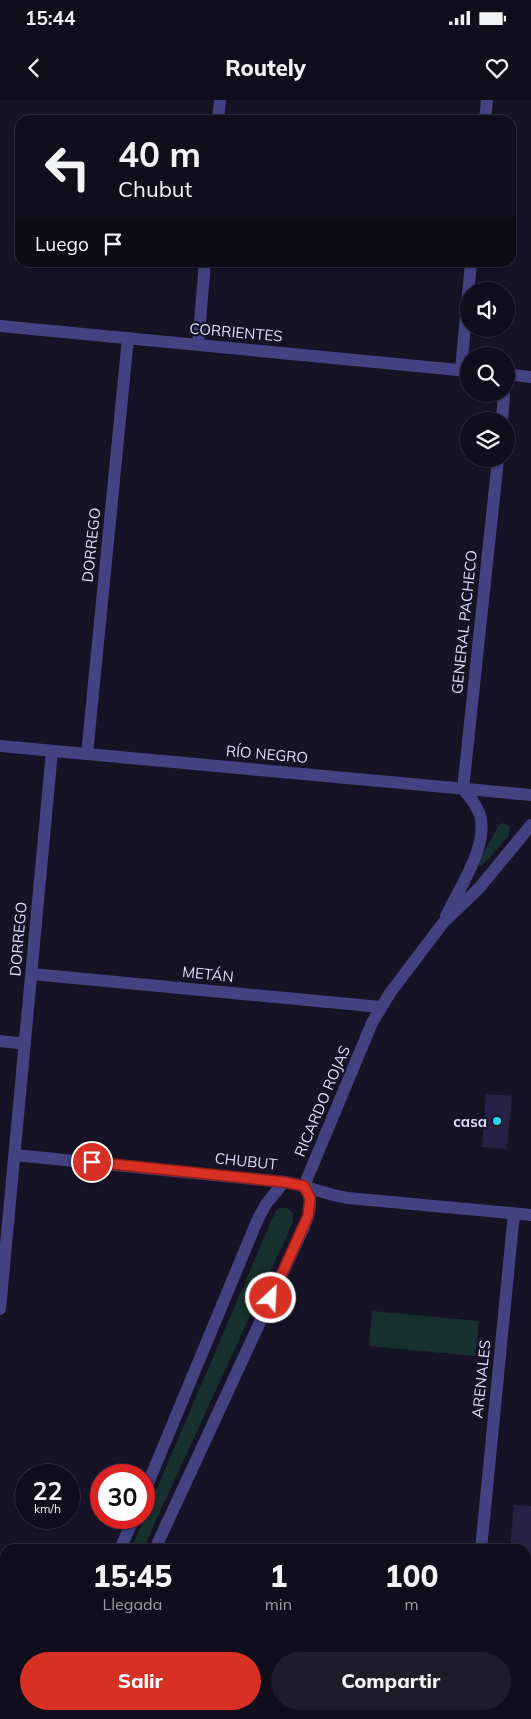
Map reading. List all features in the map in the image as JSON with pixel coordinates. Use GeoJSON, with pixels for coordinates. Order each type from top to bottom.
{"type":"FeatureCollection","features":[{"type":"Feature","properties":{"kind":"street"},"geometry":{"type":"LineString","coordinates":[[218,115],[220,100]]}},
{"type":"Feature","properties":{"kind":"street"},"geometry":{"type":"LineString","coordinates":[[486,115],[487,100]]}},
{"type":"Feature","properties":{"kind":"street"},"geometry":{"type":"LineString","coordinates":[[198,345],[205,267]]}},
{"type":"Feature","properties":{"kind":"street"},"geometry":{"type":"LineString","coordinates":[[466,347],[471,267]]}},
{"type":"Feature","properties":{"kind":"street","name":"CORRIENTES"},"geometry":{"type":"LineString","coordinates":[[0,326],[460,370]]}},
{"type":"Feature","properties":{"kind":"street","name":"DORREGO"},"geometry":{"type":"LineString","coordinates":[[87,754],[128,338]]}},
{"type":"Feature","properties":{"kind":"street"},"geometry":{"type":"LineString","coordinates":[[515,376],[531,377]]}},
{"type":"Feature","properties":{"kind":"street","name":"GENERAL PACHECO"},"geometry":{"type":"LineString","coordinates":[[463,789],[497,467]]}},
{"type":"Feature","properties":{"kind":"street","name":"RÍO NEGRO"},"geometry":{"type":"LineString","coordinates":[[0,746],[531,795]]}},
{"type":"Feature","properties":{"kind":"street","name":"DORREGO"},"geometry":{"type":"LineString","coordinates":[[0,1309],[6,1182],[15,1155],[52,751]]}},
{"type":"Feature","properties":{"kind":"street","name":"RICARDO ROJAS"},"geometry":{"type":"LineString","coordinates":[[443,923],[471,864],[481,835],[480,816],[477,808],[463,789]]}},
{"type":"Feature","properties":{"kind":"street","name":"RICARDO ROJAS"},"geometry":{"type":"LineString","coordinates":[[304,1186],[380,1007],[443,923],[480,887],[531,825]]}},
{"type":"Feature","properties":{"kind":"street","name":"METÁN"},"geometry":{"type":"LineString","coordinates":[[32,974],[380,1007]]}},
{"type":"Feature","properties":{"kind":"street"},"geometry":{"type":"LineString","coordinates":[[0,1041],[25,1044]]}},
{"type":"Feature","properties":{"kind":"street","name":"CHUBUT"},"geometry":{"type":"LineString","coordinates":[[15,1155],[284,1182],[348,1198],[531,1215]]}},
{"type":"Feature","properties":{"kind":"street"},"geometry":{"type":"LineString","coordinates":[[155,1467],[257,1221],[266,1204],[284,1182]]}},
{"type":"Feature","properties":{"kind":"street"},"geometry":{"type":"LineString","coordinates":[[157,1544],[304,1227],[310,1207],[310,1198],[304,1186]]}},
{"type":"Feature","properties":{"kind":"street","name":"ARENALES"},"geometry":{"type":"LineString","coordinates":[[481,1544],[514,1213]]}},
{"type":"Feature","properties":{"kind":"street"},"geometry":{"type":"LineString","coordinates":[[122,1544],[129,1529]]}},
{"type":"Feature","properties":{"kind":"green space"},"geometry":{"type":"Polygon","coordinates":[[[503,823],[510,827],[509,835],[483,865],[480,866],[479,860],[499,825],[503,823]]]}},
{"type":"Feature","properties":{"kind":"green space"},"geometry":{"type":"Polygon","coordinates":[[[279,1208],[287,1208],[293,1213],[293,1222],[155,1523],[155,1493],[275,1212],[279,1208]]]}},
{"type":"Feature","properties":{"kind":"green space"},"geometry":{"type":"Polygon","coordinates":[[[372,1311],[479,1321],[475,1356],[369,1346],[372,1311]]]}},
{"type":"Feature","properties":{"kind":"green space"},"geometry":{"type":"Polygon","coordinates":[[[140,1529],[152,1529],[145,1544],[133,1544],[140,1529]]]}},
{"type":"Feature","properties":{"kind":"building","name":"casa"},"geometry":{"type":"Polygon","coordinates":[[[486,1094],[512,1096],[507,1149],[482,1147],[486,1094]]]}},
{"type":"Feature","properties":{"kind":"building"},"geometry":{"type":"Polygon","coordinates":[[[514,1505],[531,1506],[531,1544],[510,1544],[514,1505]]]}},
{"type":"Feature","properties":{"kind":"place","name":"casa"},"geometry":{"type":"Point","coordinates":[497,1121]}},
{"type":"Feature","properties":{"kind":"route"},"geometry":{"type":"LineString","coordinates":[[92,1162],[295,1183],[304,1186],[310,1198],[308,1216],[271,1298]]}}]}
